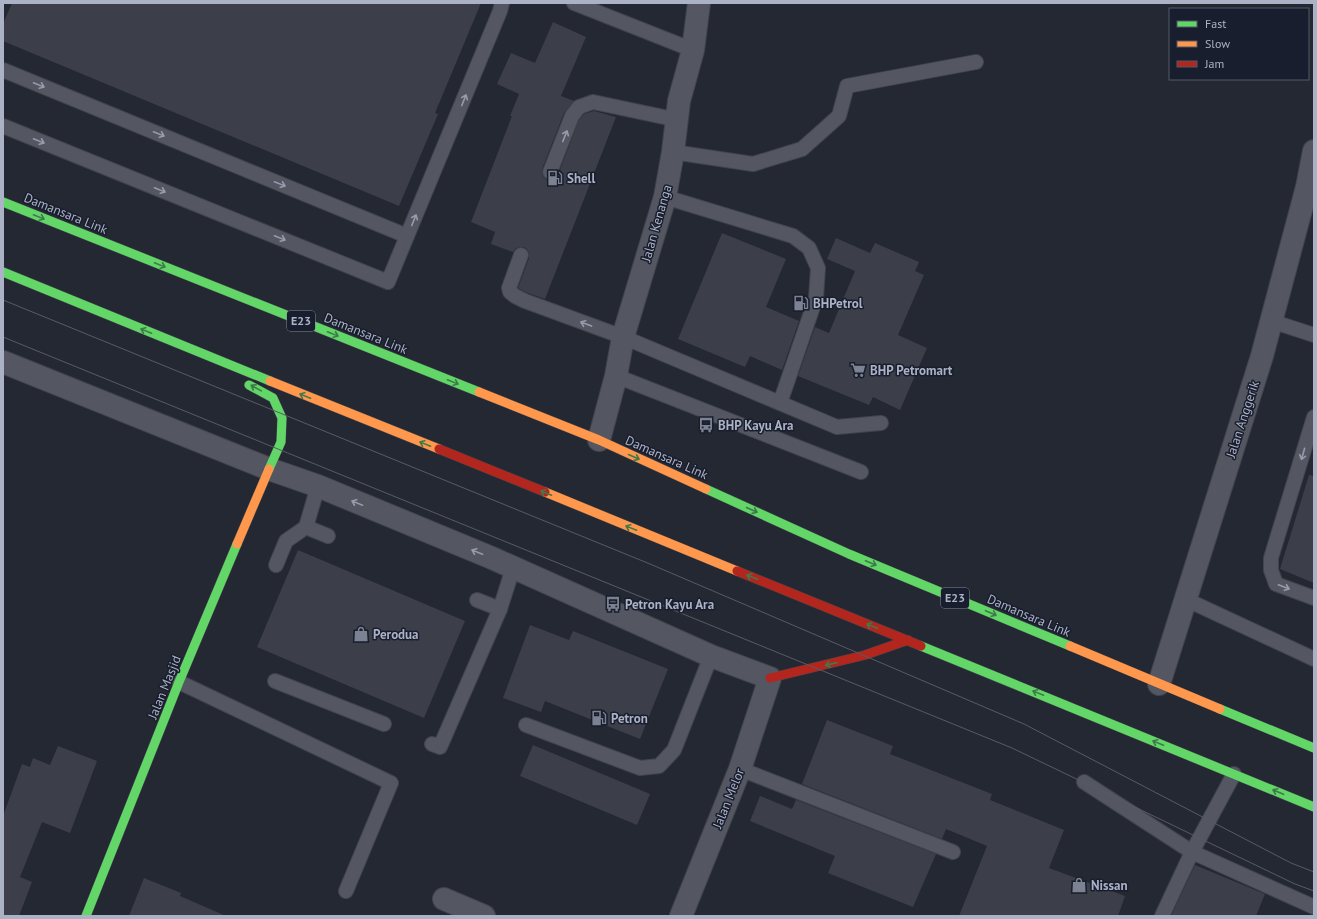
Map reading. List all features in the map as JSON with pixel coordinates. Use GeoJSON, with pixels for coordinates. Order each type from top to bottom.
{"type":"FeatureCollection","features":[{"type":"Feature","properties":{"kind":"main road","name":"Damansara Link"},"geometry":{"type":"LineString","coordinates":[[3,202],[599,440],[849,554],[1314,748]]}},
{"type":"Feature","properties":{"kind":"main road"},"geometry":{"type":"LineString","coordinates":[[3,272],[908,640],[1314,807]]}},
{"type":"Feature","properties":{"kind":"main road","name":"Jalan Masjid"},"geometry":{"type":"LineString","coordinates":[[86,916],[179,682],[281,442],[282,418],[273,398],[170,341]]}},
{"type":"Feature","properties":{"kind":"main road"},"geometry":{"type":"LineString","coordinates":[[770,678],[865,656],[908,640]]}},
{"type":"Feature","properties":{"kind":"street","name":"Jalan Kenanga"},"geometry":{"type":"LineString","coordinates":[[599,440],[616,376],[623,337],[665,197],[678,120],[679,101],[693,50],[699,3]]}},
{"type":"Feature","properties":{"kind":"street","name":"Jalan Anggerik"},"geometry":{"type":"LineString","coordinates":[[1159,684],[1184,599],[1262,356],[1307,187],[1314,151]]}},
{"type":"Feature","properties":{"kind":"street"},"geometry":{"type":"LineString","coordinates":[[3,362],[269,469],[318,486],[513,568],[711,656],[770,678]]}},
{"type":"Feature","properties":{"kind":"street","name":"Jalan Melor"},"geometry":{"type":"LineString","coordinates":[[681,916],[740,769],[770,678]]}},
{"type":"Feature","properties":{"kind":"street"},"geometry":{"type":"LineString","coordinates":[[444,900],[484,916]]}},
{"type":"Feature","properties":{"kind":"lane"},"geometry":{"type":"LineString","coordinates":[[3,126],[388,282],[502,3]]}},
{"type":"Feature","properties":{"kind":"lane"},"geometry":{"type":"LineString","coordinates":[[574,3],[693,50]]}},
{"type":"Feature","properties":{"kind":"lane"},"geometry":{"type":"LineString","coordinates":[[673,152],[753,164],[802,149],[839,116],[847,86],[976,62]]}},
{"type":"Feature","properties":{"kind":"lane"},"geometry":{"type":"LineString","coordinates":[[3,70],[408,236]]}},
{"type":"Feature","properties":{"kind":"lane"},"geometry":{"type":"LineString","coordinates":[[550,172],[572,116],[579,107],[593,102],[678,120]]}},
{"type":"Feature","properties":{"kind":"lane"},"geometry":{"type":"LineString","coordinates":[[665,197],[793,236],[809,248],[818,268],[816,298],[780,403]]}},
{"type":"Feature","properties":{"kind":"lane"},"geometry":{"type":"LineString","coordinates":[[521,255],[509,288],[510,292],[515,296],[623,337],[837,427],[881,422]]}},
{"type":"Feature","properties":{"kind":"lane"},"geometry":{"type":"LineString","coordinates":[[1271,321],[1314,335]]}},
{"type":"Feature","properties":{"kind":"lane"},"geometry":{"type":"LineString","coordinates":[[616,376],[861,472]]}},
{"type":"Feature","properties":{"kind":"lane"},"geometry":{"type":"LineString","coordinates":[[1314,417],[1271,558],[1270,570],[1276,584],[1314,598]]}},
{"type":"Feature","properties":{"kind":"lane"},"geometry":{"type":"LineString","coordinates":[[276,565],[286,540],[306,527],[318,486]]}},
{"type":"Feature","properties":{"kind":"lane"},"geometry":{"type":"LineString","coordinates":[[306,527],[328,536]]}},
{"type":"Feature","properties":{"kind":"lane"},"geometry":{"type":"LineString","coordinates":[[432,744],[440,747],[500,609],[513,568]]}},
{"type":"Feature","properties":{"kind":"lane"},"geometry":{"type":"LineString","coordinates":[[1184,599],[1314,659]]}},
{"type":"Feature","properties":{"kind":"lane"},"geometry":{"type":"LineString","coordinates":[[477,600],[500,609]]}},
{"type":"Feature","properties":{"kind":"lane"},"geometry":{"type":"LineString","coordinates":[[526,725],[640,768],[659,766],[674,750],[711,656]]}},
{"type":"Feature","properties":{"kind":"lane"},"geometry":{"type":"LineString","coordinates":[[275,681],[384,724]]}},
{"type":"Feature","properties":{"kind":"lane"},"geometry":{"type":"LineString","coordinates":[[179,682],[391,783],[346,890]]}},
{"type":"Feature","properties":{"kind":"lane"},"geometry":{"type":"LineString","coordinates":[[740,769],[953,852]]}},
{"type":"Feature","properties":{"kind":"lane"},"geometry":{"type":"LineString","coordinates":[[1162,916],[1192,852],[1234,774]]}},
{"type":"Feature","properties":{"kind":"lane"},"geometry":{"type":"LineString","coordinates":[[1084,782],[1192,852],[1314,907]]}},
{"type":"Feature","properties":{"kind":"building"},"geometry":{"type":"Polygon","coordinates":[[[12,3],[481,3],[435,113],[438,114],[399,206],[3,41],[3,24],[12,3]]]}},
{"type":"Feature","properties":{"kind":"building"},"geometry":{"type":"Polygon","coordinates":[[[553,22],[586,37],[561,96],[574,101],[564,113],[542,169],[544,178],[547,180],[552,180],[558,175],[579,120],[584,114],[594,111],[616,117],[545,299],[518,288],[529,258],[527,249],[524,247],[519,247],[513,252],[491,244],[495,232],[471,222],[519,94],[497,84],[511,53],[535,63],[553,22]]]}},
{"type":"Feature","properties":{"kind":"building"},"geometry":{"type":"Polygon","coordinates":[[[722,233],[786,259],[766,307],[799,321],[782,370],[750,356],[745,367],[678,339],[722,233]]]}},
{"type":"Feature","properties":{"kind":"building"},"geometry":{"type":"Polygon","coordinates":[[[836,238],[870,253],[875,243],[919,262],[915,271],[924,275],[898,335],[927,348],[900,410],[873,397],[869,405],[798,376],[815,327],[829,333],[855,271],[827,259],[836,238]]]}},
{"type":"Feature","properties":{"kind":"building"},"geometry":{"type":"Polygon","coordinates":[[[1309,475],[1314,476],[1314,583],[1280,569],[1309,475]]]}},
{"type":"Feature","properties":{"kind":"building","name":"Perodua"},"geometry":{"type":"Polygon","coordinates":[[[298,550],[465,621],[424,718],[257,647],[298,550]]]}},
{"type":"Feature","properties":{"kind":"building"},"geometry":{"type":"Polygon","coordinates":[[[530,625],[569,640],[573,631],[668,669],[640,739],[545,701],[541,712],[503,698],[530,625]]]}},
{"type":"Feature","properties":{"kind":"building"},"geometry":{"type":"Polygon","coordinates":[[[827,720],[893,746],[890,754],[992,794],[990,800],[1064,830],[1049,868],[1125,896],[1118,916],[959,916],[987,846],[946,829],[942,839],[802,784],[827,720]]]}},
{"type":"Feature","properties":{"kind":"building"},"geometry":{"type":"Polygon","coordinates":[[[533,745],[650,794],[637,825],[520,776],[533,745]]]}},
{"type":"Feature","properties":{"kind":"building"},"geometry":{"type":"Polygon","coordinates":[[[58,746],[97,761],[70,833],[42,822],[20,877],[32,882],[19,916],[3,916],[3,816],[22,764],[30,767],[33,758],[50,765],[58,746]]]}},
{"type":"Feature","properties":{"kind":"building"},"geometry":{"type":"Polygon","coordinates":[[[760,796],[792,809],[796,800],[936,854],[913,907],[828,873],[835,856],[750,821],[760,796]]]}},
{"type":"Feature","properties":{"kind":"building"},"geometry":{"type":"Polygon","coordinates":[[[1195,865],[1265,894],[1256,916],[1171,916],[1195,865]]]}},
{"type":"Feature","properties":{"kind":"building"},"geometry":{"type":"Polygon","coordinates":[[[144,878],[181,893],[180,896],[226,916],[129,916],[144,878]]]}},
{"type":"Feature","properties":{"kind":"tram line"},"geometry":{"type":"LineString","coordinates":[[3,300],[650,564],[1024,724],[1291,863],[1314,872]]}},
{"type":"Feature","properties":{"kind":"tram line"},"geometry":{"type":"LineString","coordinates":[[3,337],[1012,748],[1295,884],[1314,891]]}},
{"type":"Feature","properties":{"kind":"traffic: fast"},"geometry":{"type":"LineString","coordinates":[[3,202],[479,392]]}},
{"type":"Feature","properties":{"kind":"traffic: fast"},"geometry":{"type":"LineString","coordinates":[[3,272],[270,381]]}},
{"type":"Feature","properties":{"kind":"traffic: fast"},"geometry":{"type":"LineString","coordinates":[[249,385],[273,398],[282,418],[281,442],[269,469]]}},
{"type":"Feature","properties":{"kind":"traffic: fast"},"geometry":{"type":"LineString","coordinates":[[706,489],[849,554],[1070,646]]}},
{"type":"Feature","properties":{"kind":"traffic: fast"},"geometry":{"type":"LineString","coordinates":[[86,916],[179,682],[237,544]]}},
{"type":"Feature","properties":{"kind":"traffic: fast"},"geometry":{"type":"LineString","coordinates":[[921,646],[1314,807]]}},
{"type":"Feature","properties":{"kind":"traffic: fast"},"geometry":{"type":"LineString","coordinates":[[1220,709],[1314,748]]}},
{"type":"Feature","properties":{"kind":"traffic: slow"},"geometry":{"type":"LineString","coordinates":[[270,381],[439,449]]}},
{"type":"Feature","properties":{"kind":"traffic: slow"},"geometry":{"type":"LineString","coordinates":[[479,392],[599,440],[706,489]]}},
{"type":"Feature","properties":{"kind":"traffic: slow"},"geometry":{"type":"LineString","coordinates":[[237,544],[269,469]]}},
{"type":"Feature","properties":{"kind":"traffic: slow"},"geometry":{"type":"LineString","coordinates":[[545,492],[737,571]]}},
{"type":"Feature","properties":{"kind":"traffic: slow"},"geometry":{"type":"LineString","coordinates":[[1070,646],[1220,709]]}},
{"type":"Feature","properties":{"kind":"traffic: jam"},"geometry":{"type":"LineString","coordinates":[[439,449],[545,492]]}},
{"type":"Feature","properties":{"kind":"traffic: jam"},"geometry":{"type":"LineString","coordinates":[[737,571],[921,646]]}},
{"type":"Feature","properties":{"kind":"traffic: jam"},"geometry":{"type":"LineString","coordinates":[[770,678],[865,655],[908,640]]}},
{"type":"Feature","properties":{"kind":"place","name":"Shell"},"geometry":{"type":"Point","coordinates":[555,178]}},
{"type":"Feature","properties":{"kind":"place","name":"BHPetrol"},"geometry":{"type":"Point","coordinates":[801,303]}},
{"type":"Feature","properties":{"kind":"place","name":"BHP Petromart"},"geometry":{"type":"Point","coordinates":[858,370]}},
{"type":"Feature","properties":{"kind":"place","name":"BHP Kayu Ara"},"geometry":{"type":"Point","coordinates":[706,425]}},
{"type":"Feature","properties":{"kind":"place","name":"Petron Kayu Ara"},"geometry":{"type":"Point","coordinates":[613,604]}},
{"type":"Feature","properties":{"kind":"place","name":"Perodua"},"geometry":{"type":"Point","coordinates":[361,634]}},
{"type":"Feature","properties":{"kind":"place","name":"Petron"},"geometry":{"type":"Point","coordinates":[599,718]}},
{"type":"Feature","properties":{"kind":"place","name":"Nissan"},"geometry":{"type":"Point","coordinates":[1079,885]}}]}
